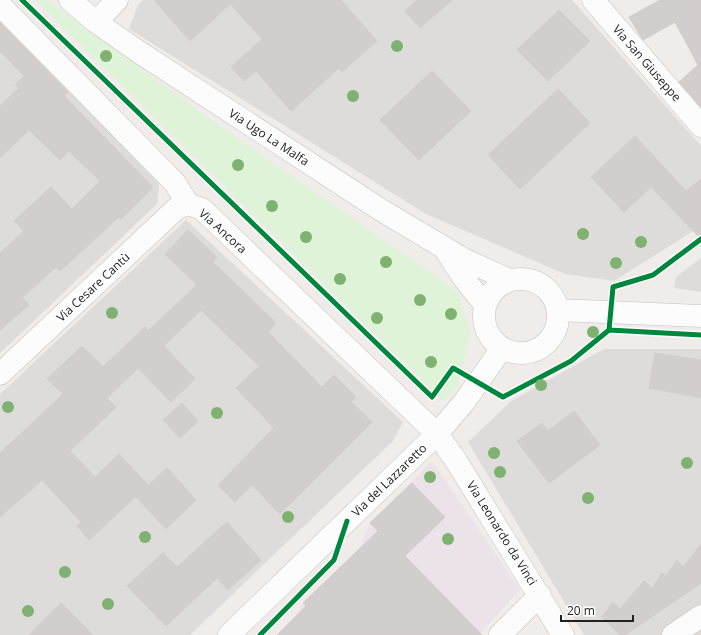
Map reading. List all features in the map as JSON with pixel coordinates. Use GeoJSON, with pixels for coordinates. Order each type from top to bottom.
{"type":"FeatureCollection","features":[{"type":"Feature","properties":{"kind":"street","name":"Via Ugo La Malfa"},"geometry":{"type":"LineString","coordinates":[[70,0],[96,22],[139,52],[348,189],[444,248],[477,266],[510,280],[522,278],[535,281],[546,288],[554,298],[558,310]]}},
{"type":"Feature","properties":{"kind":"street"},"geometry":{"type":"LineString","coordinates":[[96,22],[117,0]]}},
{"type":"Feature","properties":{"kind":"street","name":"Via San Giuseppe"},"geometry":{"type":"LineString","coordinates":[[593,0],[701,126]]}},
{"type":"Feature","properties":{"kind":"street","name":"Via Ancora"},"geometry":{"type":"LineString","coordinates":[[0,5],[174,183],[188,204],[202,209],[436,434]]}},
{"type":"Feature","properties":{"kind":"street","name":"Via Cesare Cantù"},"geometry":{"type":"LineString","coordinates":[[0,374],[177,208],[188,204]]}},
{"type":"Feature","properties":{"kind":"street","name":"Via Ugo La Malfa"},"geometry":{"type":"LineString","coordinates":[[444,248],[465,280],[485,305]]}},
{"type":"Feature","properties":{"kind":"street"},"geometry":{"type":"LineString","coordinates":[[510,280],[499,285],[490,294],[485,305],[483,317],[486,330],[493,340],[502,348],[514,353],[526,353],[542,346],[555,333],[558,322],[558,310],[701,316]]}},
{"type":"Feature","properties":{"kind":"street","name":"Via del Lazzaretto"},"geometry":{"type":"LineString","coordinates":[[229,635],[436,434],[465,401],[502,348]]}},
{"type":"Feature","properties":{"kind":"street","name":"Via Leonardo da Vinci"},"geometry":{"type":"LineString","coordinates":[[436,434],[456,459],[563,635]]}},
{"type":"Feature","properties":{"kind":"street"},"geometry":{"type":"LineString","coordinates":[[500,635],[540,595]]}},
{"type":"Feature","properties":{"kind":"street"},"geometry":{"type":"LineString","coordinates":[[673,635],[701,616]]}},
{"type":"Feature","properties":{"kind":"shaded area"},"geometry":{"type":"Polygon","coordinates":[[[143,0],[572,0],[701,146],[701,226],[614,281],[565,274],[426,214],[129,29],[138,5],[143,0]]]}},
{"type":"Feature","properties":{"kind":"shaded area"},"geometry":{"type":"Polygon","coordinates":[[[0,17],[159,184],[157,204],[0,353],[0,17]]]}},
{"type":"Feature","properties":{"kind":"shaded area"},"geometry":{"type":"Polygon","coordinates":[[[186,220],[403,422],[393,441],[190,635],[0,635],[0,394],[186,220]]]}},
{"type":"Feature","properties":{"kind":"shaded area"},"geometry":{"type":"Polygon","coordinates":[[[701,258],[701,292],[674,288],[676,277],[701,258]]]}},
{"type":"Feature","properties":{"kind":"shaded area"},"geometry":{"type":"Polygon","coordinates":[[[604,349],[701,349],[701,635],[584,635],[468,442],[511,401],[604,349]]]}},
{"type":"Feature","properties":{"kind":"shaded area"},"geometry":{"type":"Polygon","coordinates":[[[432,461],[520,590],[479,635],[277,635],[295,617],[303,603],[359,549],[370,523],[432,461]]]}},
{"type":"Feature","properties":{"kind":"green space"},"geometry":{"type":"Polygon","coordinates":[[[35,0],[47,0],[197,110],[458,292],[470,334],[458,384],[443,401],[35,0]]]}},
{"type":"Feature","properties":{"kind":"building"},"geometry":{"type":"Polygon","coordinates":[[[154,0],[341,0],[377,41],[342,72],[339,68],[291,111],[256,71],[244,81],[231,67],[262,39],[230,4],[190,41],[154,0]]]}},
{"type":"Feature","properties":{"kind":"building"},"geometry":{"type":"Polygon","coordinates":[[[417,0],[452,0],[420,28],[405,11],[417,0]]]}},
{"type":"Feature","properties":{"kind":"building"},"geometry":{"type":"Polygon","coordinates":[[[660,0],[701,0],[701,107],[679,82],[698,65],[675,22],[643,40],[629,17],[660,0]]]}},
{"type":"Feature","properties":{"kind":"building"},"geometry":{"type":"Polygon","coordinates":[[[559,10],[590,41],[548,81],[517,50],[559,10]]]}},
{"type":"Feature","properties":{"kind":"building"},"geometry":{"type":"Polygon","coordinates":[[[0,23],[68,92],[64,96],[153,187],[121,219],[119,217],[60,271],[56,267],[22,298],[29,305],[0,330],[0,253],[24,231],[14,221],[51,187],[72,209],[100,181],[69,151],[60,160],[29,130],[0,158],[0,106],[19,88],[15,85],[24,76],[0,51],[0,23]]]}},
{"type":"Feature","properties":{"kind":"building"},"geometry":{"type":"Polygon","coordinates":[[[432,71],[471,111],[419,160],[380,120],[432,71]]]}},
{"type":"Feature","properties":{"kind":"building"},"geometry":{"type":"Polygon","coordinates":[[[558,89],[590,123],[520,189],[488,155],[558,89]]]}},
{"type":"Feature","properties":{"kind":"building"},"geometry":{"type":"Polygon","coordinates":[[[635,136],[686,191],[701,179],[701,239],[651,187],[624,212],[591,177],[635,136]]]}},
{"type":"Feature","properties":{"kind":"building"},"geometry":{"type":"Polygon","coordinates":[[[188,230],[217,257],[213,262],[276,323],[268,332],[322,387],[334,375],[356,397],[351,402],[372,422],[280,514],[252,485],[235,502],[218,485],[274,428],[236,388],[259,366],[201,310],[164,346],[195,379],[171,402],[138,368],[107,398],[116,407],[70,451],[95,477],[119,454],[148,485],[89,540],[77,526],[81,522],[42,480],[0,517],[0,453],[63,394],[47,379],[82,346],[103,367],[145,327],[148,331],[197,285],[165,254],[188,230]]]}},
{"type":"Feature","properties":{"kind":"building"},"geometry":{"type":"Polygon","coordinates":[[[655,353],[701,360],[701,398],[649,388],[655,353]]]}},
{"type":"Feature","properties":{"kind":"building"},"geometry":{"type":"Polygon","coordinates":[[[182,403],[198,421],[180,438],[163,420],[182,403]]]}},
{"type":"Feature","properties":{"kind":"building"},"geometry":{"type":"Polygon","coordinates":[[[574,411],[600,445],[549,483],[517,441],[542,423],[548,431],[574,411]]]}},
{"type":"Feature","properties":{"kind":"building"},"geometry":{"type":"Polygon","coordinates":[[[167,468],[196,500],[166,529],[136,497],[167,468]]]}},
{"type":"Feature","properties":{"kind":"building"},"geometry":{"type":"Polygon","coordinates":[[[412,483],[445,517],[405,556],[482,635],[277,635],[306,606],[303,603],[378,531],[370,523],[412,483]]]}},
{"type":"Feature","properties":{"kind":"building"},"geometry":{"type":"Polygon","coordinates":[[[227,522],[261,560],[228,590],[217,578],[166,626],[127,586],[163,553],[177,567],[227,522]]]}},
{"type":"Feature","properties":{"kind":"building"},"geometry":{"type":"Polygon","coordinates":[[[701,544],[701,583],[625,635],[620,635],[602,617],[613,602],[620,609],[644,581],[652,588],[662,573],[666,576],[677,560],[683,567],[701,544]]]}},
{"type":"Feature","properties":{"kind":"building"},"geometry":{"type":"Polygon","coordinates":[[[61,603],[93,635],[29,635],[61,603]]]}},
{"type":"Feature","properties":{"kind":"cycle path"},"geometry":{"type":"LineString","coordinates":[[22,0],[432,397],[453,368],[503,397],[571,361],[609,330],[701,335]]}},
{"type":"Feature","properties":{"kind":"cycle path"},"geometry":{"type":"LineString","coordinates":[[609,330],[613,287],[653,275],[701,239]]}},
{"type":"Feature","properties":{"kind":"cycle path"},"geometry":{"type":"LineString","coordinates":[[260,635],[334,560],[347,521]]}}]}
